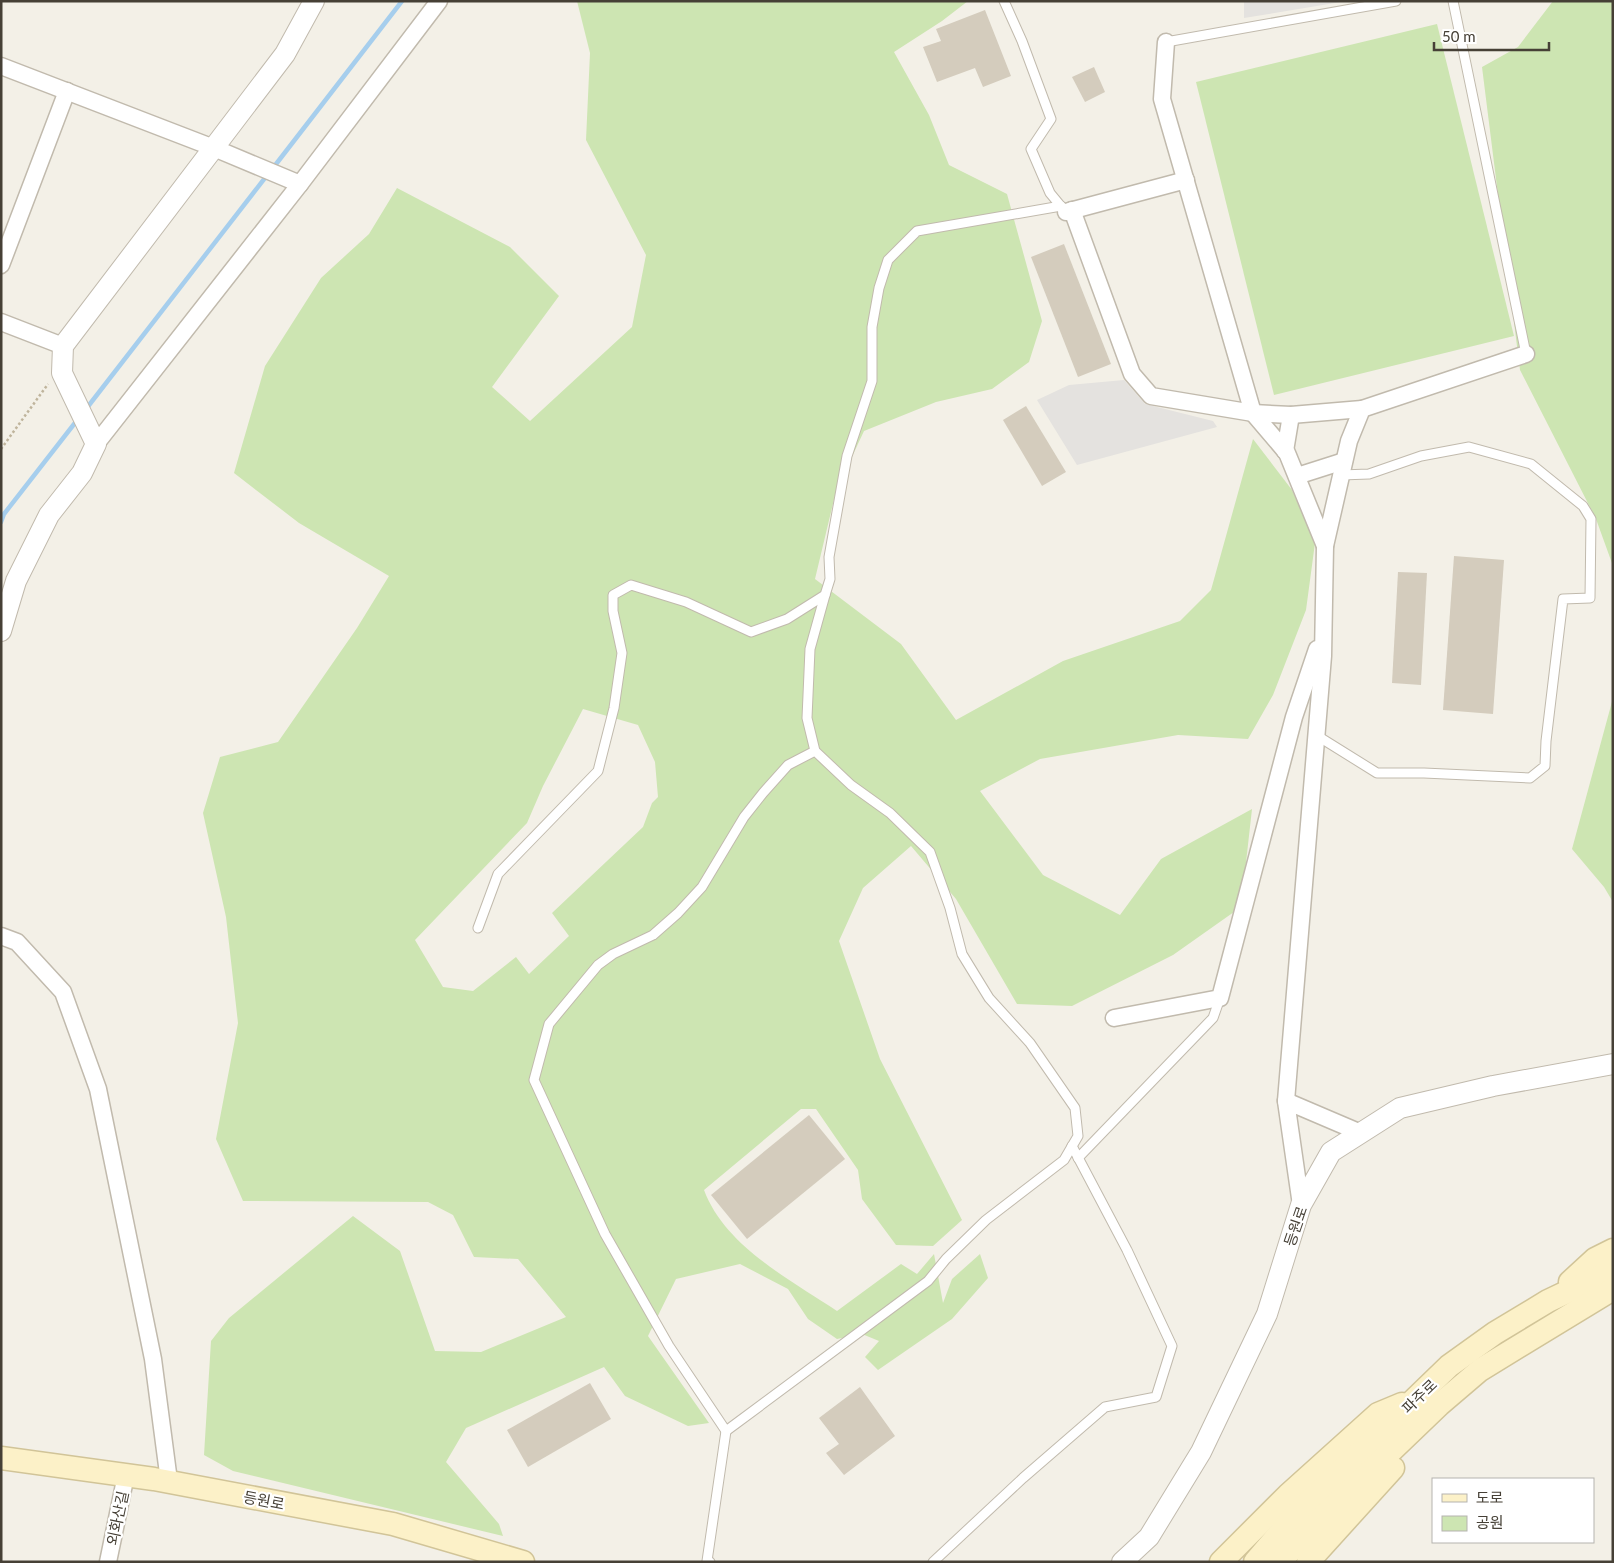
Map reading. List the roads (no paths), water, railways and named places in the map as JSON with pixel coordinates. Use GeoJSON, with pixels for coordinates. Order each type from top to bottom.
{"type":"FeatureCollection","features":[{"type":"Feature","properties":{"kind":"main road"},"geometry":{"type":"LineString","coordinates":[[1548,1301],[1595,1259],[1613,1250]]}},
{"type":"Feature","properties":{"kind":"main road","name":"파주로"},"geometry":{"type":"LineString","coordinates":[[1255,1562],[1298,1512],[1449,1366],[1495,1333],[1548,1301],[1613,1270]]}},
{"type":"Feature","properties":{"kind":"main road","name":"파주로"},"geometry":{"type":"LineString","coordinates":[[1280,1562],[1316,1523],[1439,1405],[1480,1370],[1613,1289]]}},
{"type":"Feature","properties":{"kind":"main road"},"geometry":{"type":"LineString","coordinates":[[1221,1562],[1288,1495],[1378,1414],[1416,1398]]}},
{"type":"Feature","properties":{"kind":"main road"},"geometry":{"type":"LineString","coordinates":[[1308,1562],[1398,1462],[1439,1405]]}},
{"type":"Feature","properties":{"kind":"main road","name":"등원로"},"geometry":{"type":"LineString","coordinates":[[1,1458],[168,1481],[393,1524],[523,1562]]}},
{"type":"Feature","properties":{"kind":"street"},"geometry":{"type":"LineString","coordinates":[[96,444],[62,373],[63,346],[222,152],[286,54],[314,1]]}},
{"type":"Feature","properties":{"kind":"street"},"geometry":{"type":"LineString","coordinates":[[1,631],[16,581],[49,516],[82,473],[96,444],[300,184],[439,1]]}},
{"type":"Feature","properties":{"kind":"street"},"geometry":{"type":"LineString","coordinates":[[1166,42],[1162,99],[1253,413],[1285,451],[1325,546]]}},
{"type":"Feature","properties":{"kind":"street"},"geometry":{"type":"LineString","coordinates":[[1,66],[300,184]]}},
{"type":"Feature","properties":{"kind":"street"},"geometry":{"type":"LineString","coordinates":[[1,265],[67,91]]}},
{"type":"Feature","properties":{"kind":"street"},"geometry":{"type":"LineString","coordinates":[[1186,180],[1066,209],[1132,374],[1152,396],[1253,413],[1291,414],[1362,409],[1526,354]]}},
{"type":"Feature","properties":{"kind":"street"},"geometry":{"type":"LineString","coordinates":[[1,322],[63,346]]}},
{"type":"Feature","properties":{"kind":"street"},"geometry":{"type":"LineString","coordinates":[[1301,1205],[1286,1101],[1316,736],[1323,631],[1325,546],[1349,441],[1362,409]]}},
{"type":"Feature","properties":{"kind":"street"},"geometry":{"type":"LineString","coordinates":[[1285,451],[1291,414]]}},
{"type":"Feature","properties":{"kind":"street"},"geometry":{"type":"LineString","coordinates":[[1297,476],[1343,468]]}},
{"type":"Feature","properties":{"kind":"street"},"geometry":{"type":"LineString","coordinates":[[1114,1018],[1220,998],[1294,717],[1323,631]]}},
{"type":"Feature","properties":{"kind":"street"},"geometry":{"type":"LineString","coordinates":[[1,936],[17,942],[62,992],[98,1089],[152,1359],[168,1481]]}},
{"type":"Feature","properties":{"kind":"street","name":"등원로"},"geometry":{"type":"LineString","coordinates":[[1122,1562],[1149,1537],[1201,1452],[1267,1314],[1301,1205],[1331,1152],[1400,1108],[1493,1086],[1613,1064]]}},
{"type":"Feature","properties":{"kind":"street"},"geometry":{"type":"LineString","coordinates":[[1286,1101],[1361,1133]]}},
{"type":"Feature","properties":{"kind":"street","name":"외화산길"},"geometry":{"type":"LineString","coordinates":[[108,1562],[126,1475]]}},
{"type":"Feature","properties":{"kind":"lane"},"geometry":{"type":"LineString","coordinates":[[1004,1],[1022,41],[1050,119],[1031,150],[1050,193],[1066,209]]}},
{"type":"Feature","properties":{"kind":"lane"},"geometry":{"type":"LineString","coordinates":[[1166,42],[1396,1]]}},
{"type":"Feature","properties":{"kind":"lane"},"geometry":{"type":"LineString","coordinates":[[1453,1],[1526,354]]}},
{"type":"Feature","properties":{"kind":"lane"},"geometry":{"type":"LineString","coordinates":[[726,1431],[928,1281],[946,1259],[986,1220],[1064,1160],[1078,1136],[1075,1108],[1030,1043],[989,998],[962,954],[950,908],[930,852],[890,813],[851,785],[814,751],[806,718],[810,649],[830,579],[829,557],[847,456],[872,381],[872,327],[879,288],[888,260],[917,231],[1066,209]]}},
{"type":"Feature","properties":{"kind":"lane"},"geometry":{"type":"LineString","coordinates":[[1316,736],[1377,773],[1424,772],[1530,778],[1545,766],[1546,741],[1563,599],[1590,598],[1591,519],[1583,506],[1531,464],[1469,448],[1421,456],[1369,474],[1343,468]]}},
{"type":"Feature","properties":{"kind":"lane"},"geometry":{"type":"LineString","coordinates":[[478,928],[498,874],[598,771],[614,708],[622,653],[612,611],[613,595],[631,585],[686,602],[751,632],[787,619],[825,595]]}},
{"type":"Feature","properties":{"kind":"lane"},"geometry":{"type":"LineString","coordinates":[[710,1562],[707,1561],[726,1431],[669,1346],[605,1234],[534,1080],[549,1024],[598,965],[613,954],[653,935],[678,913],[702,886],[744,817],[763,793],[788,765],[814,751]]}},
{"type":"Feature","properties":{"kind":"lane"},"geometry":{"type":"LineString","coordinates":[[1078,1158],[1213,1018],[1220,998]]}},
{"type":"Feature","properties":{"kind":"lane"},"geometry":{"type":"LineString","coordinates":[[933,1562],[1022,1478],[1105,1407],[1156,1397],[1172,1346],[1127,1250],[1072,1146]]}},
{"type":"Feature","properties":{"kind":"waterway"},"geometry":{"type":"LineString","coordinates":[[273,168],[402,1]]}},
{"type":"Feature","properties":{"kind":"waterway"},"geometry":{"type":"LineString","coordinates":[[86,409],[268,174]]}},
{"type":"Feature","properties":{"kind":"waterway"},"geometry":{"type":"LineString","coordinates":[[1,522],[4,514],[78,419]]}}]}
